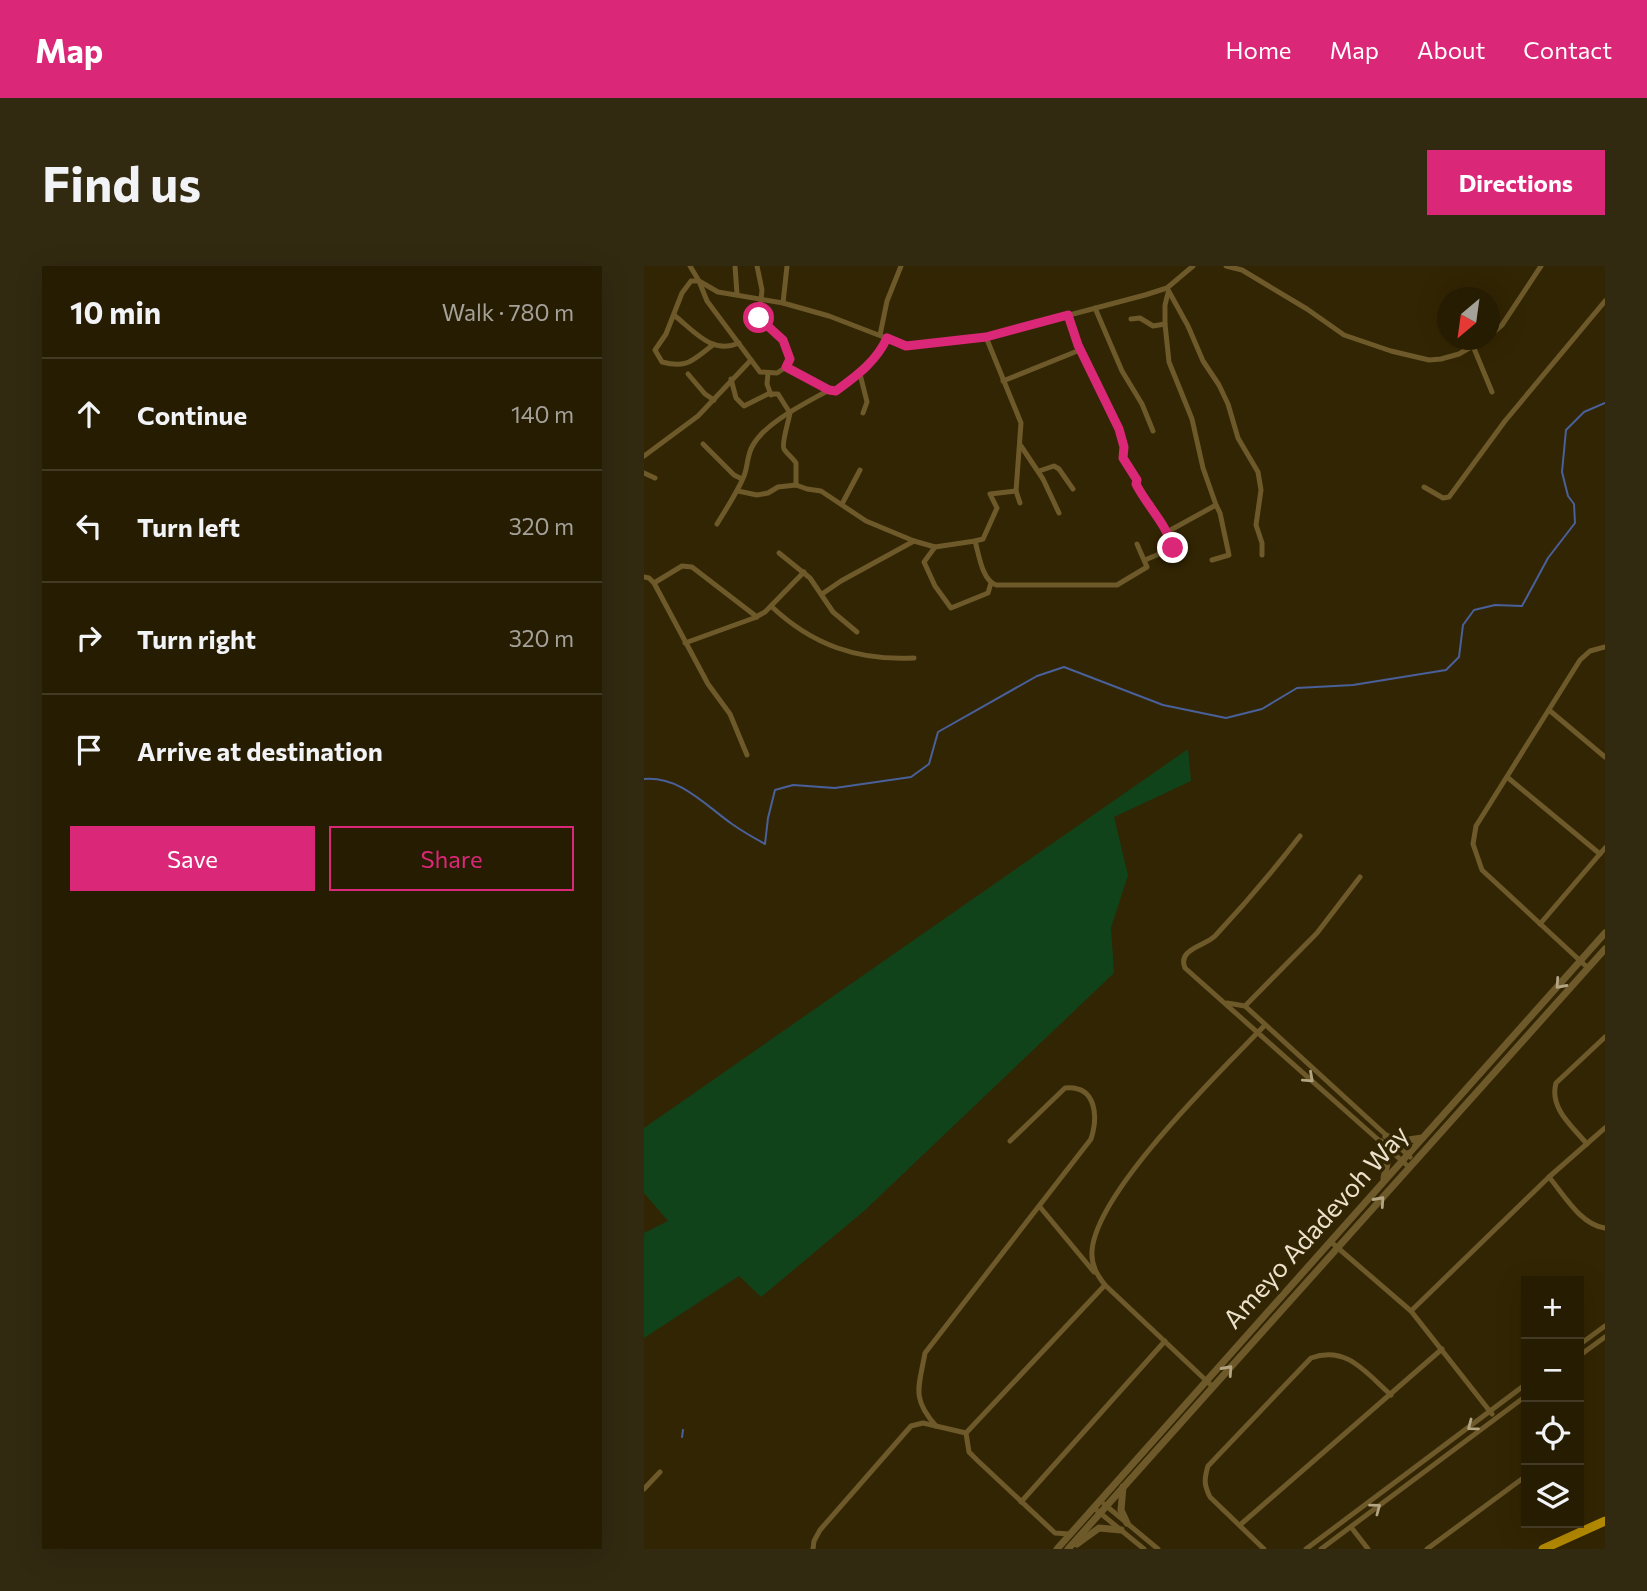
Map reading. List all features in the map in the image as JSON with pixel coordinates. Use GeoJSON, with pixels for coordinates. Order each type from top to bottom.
{"type":"FeatureCollection","features":[{"type":"Feature","properties":{"kind":"main road"},"geometry":{"type":"LineString","coordinates":[[1543,1549],[1605,1521]]}},
{"type":"Feature","properties":{"kind":"street"},"geometry":{"type":"LineString","coordinates":[[690,266],[706,301],[760,372],[777,373],[786,367],[790,359],[783,340],[759,318],[762,290],[757,266]]}},
{"type":"Feature","properties":{"kind":"street"},"geometry":{"type":"LineString","coordinates":[[735,266],[737,294]]}},
{"type":"Feature","properties":{"kind":"street"},"geometry":{"type":"LineString","coordinates":[[783,303],[787,266]]}},
{"type":"Feature","properties":{"kind":"street"},"geometry":{"type":"LineString","coordinates":[[880,335],[887,301],[901,266]]}},
{"type":"Feature","properties":{"kind":"street"},"geometry":{"type":"LineString","coordinates":[[713,345],[687,364],[678,366],[662,362],[654,351],[666,334],[684,289],[691,281],[699,281],[718,292],[783,303],[829,316],[906,346],[986,337],[1168,291],[1193,266]]}},
{"type":"Feature","properties":{"kind":"street"},"geometry":{"type":"LineString","coordinates":[[1226,266],[1242,270],[1344,335],[1362,343],[1429,360],[1466,350]]}},
{"type":"Feature","properties":{"kind":"street"},"geometry":{"type":"LineString","coordinates":[[1500,327],[1541,266]]}},
{"type":"Feature","properties":{"kind":"street"},"geometry":{"type":"LineString","coordinates":[[1168,291],[1165,324],[1169,362],[1192,419],[1203,468],[1220,513],[1229,555],[1212,560]]}},
{"type":"Feature","properties":{"kind":"street"},"geometry":{"type":"LineString","coordinates":[[1168,291],[1188,326],[1203,361],[1219,385],[1238,438],[1258,472],[1261,490],[1256,525],[1262,543],[1262,555]]}},
{"type":"Feature","properties":{"kind":"street"},"geometry":{"type":"LineString","coordinates":[[1424,487],[1443,498],[1449,497],[1505,421],[1605,301]]}},
{"type":"Feature","properties":{"kind":"street"},"geometry":{"type":"LineString","coordinates":[[1095,308],[1122,371],[1142,404],[1153,431]]}},
{"type":"Feature","properties":{"kind":"street"},"geometry":{"type":"LineString","coordinates":[[674,315],[713,345],[728,348],[739,343]]}},
{"type":"Feature","properties":{"kind":"street"},"geometry":{"type":"LineString","coordinates":[[1068,315],[1080,350],[1119,429],[1124,447],[1123,458],[1137,480],[1136,484],[1143,497],[1151,504],[1167,532],[1173,548],[1145,560]]}},
{"type":"Feature","properties":{"kind":"street"},"geometry":{"type":"LineString","coordinates":[[1131,318],[1140,318],[1153,326],[1165,324]]}},
{"type":"Feature","properties":{"kind":"street"},"geometry":{"type":"LineString","coordinates":[[986,337],[1021,423],[1016,491],[1020,503]]}},
{"type":"Feature","properties":{"kind":"street"},"geometry":{"type":"LineString","coordinates":[[786,367],[829,390],[836,391],[860,374],[883,347],[887,338]]}},
{"type":"Feature","properties":{"kind":"street"},"geometry":{"type":"LineString","coordinates":[[1003,381],[1080,350]]}},
{"type":"Feature","properties":{"kind":"street"},"geometry":{"type":"LineString","coordinates":[[1475,350],[1492,392]]}},
{"type":"Feature","properties":{"kind":"street"},"geometry":{"type":"LineString","coordinates":[[644,456],[698,416],[751,360]]}},
{"type":"Feature","properties":{"kind":"street"},"geometry":{"type":"LineString","coordinates":[[768,373],[767,384],[771,394]]}},
{"type":"Feature","properties":{"kind":"street"},"geometry":{"type":"LineString","coordinates":[[688,374],[713,400]]}},
{"type":"Feature","properties":{"kind":"street"},"geometry":{"type":"LineString","coordinates":[[860,374],[867,402],[863,413]]}},
{"type":"Feature","properties":{"kind":"street"},"geometry":{"type":"LineString","coordinates":[[731,379],[736,398],[744,406],[771,394],[778,394],[790,412],[782,443],[796,463],[796,485]]}},
{"type":"Feature","properties":{"kind":"street"},"geometry":{"type":"LineString","coordinates":[[716,524],[738,491],[753,445],[790,412],[829,390]]}},
{"type":"Feature","properties":{"kind":"street"},"geometry":{"type":"LineString","coordinates":[[703,444],[742,480]]}},
{"type":"Feature","properties":{"kind":"street"},"geometry":{"type":"LineString","coordinates":[[1020,444],[1038,471],[1059,513]]}},
{"type":"Feature","properties":{"kind":"street"},"geometry":{"type":"LineString","coordinates":[[1038,471],[1054,467],[1073,489]]}},
{"type":"Feature","properties":{"kind":"street"},"geometry":{"type":"LineString","coordinates":[[842,504],[860,470]]}},
{"type":"Feature","properties":{"kind":"street"},"geometry":{"type":"LineString","coordinates":[[644,473],[655,478]]}},
{"type":"Feature","properties":{"kind":"street"},"geometry":{"type":"LineString","coordinates":[[738,491],[757,495],[778,487],[796,485],[821,491],[866,521],[935,547],[983,539],[997,508],[990,494],[1016,491]]}},
{"type":"Feature","properties":{"kind":"street"},"geometry":{"type":"LineString","coordinates":[[1167,532],[1216,505]]}},
{"type":"Feature","properties":{"kind":"street"},"geometry":{"type":"LineString","coordinates":[[822,594],[914,541]]}},
{"type":"Feature","properties":{"kind":"street"},"geometry":{"type":"LineString","coordinates":[[975,541],[986,578],[991,583],[1058,586],[1117,584],[1147,567],[1137,544]]}},
{"type":"Feature","properties":{"kind":"street"},"geometry":{"type":"LineString","coordinates":[[935,547],[924,562],[951,608],[988,593],[991,583]]}},
{"type":"Feature","properties":{"kind":"street"},"geometry":{"type":"LineString","coordinates":[[779,553],[804,572],[833,612],[857,632]]}},
{"type":"Feature","properties":{"kind":"street"},"geometry":{"type":"LineString","coordinates":[[653,583],[682,566],[689,566],[757,617]]}},
{"type":"Feature","properties":{"kind":"street"},"geometry":{"type":"LineString","coordinates":[[685,643],[757,617],[771,607],[804,572]]}},
{"type":"Feature","properties":{"kind":"street"},"geometry":{"type":"LineString","coordinates":[[644,577],[653,583],[708,684],[730,714],[747,755]]}},
{"type":"Feature","properties":{"kind":"street"},"geometry":{"type":"LineString","coordinates":[[771,607],[791,625],[852,654],[884,659],[914,658]]}},
{"type":"Feature","properties":{"kind":"street"},"geometry":{"type":"LineString","coordinates":[[1588,968],[1482,870],[1473,844],[1476,826],[1580,660],[1590,652],[1605,647]]}},
{"type":"Feature","properties":{"kind":"street"},"geometry":{"type":"LineString","coordinates":[[1549,710],[1605,757]]}},
{"type":"Feature","properties":{"kind":"street"},"geometry":{"type":"LineString","coordinates":[[1507,777],[1603,851],[1540,924]]}},
{"type":"Feature","properties":{"kind":"street"},"geometry":{"type":"LineString","coordinates":[[1300,836],[1243,907],[1211,940],[1192,949],[1184,958],[1185,968],[1384,1139],[1402,1141],[1423,1138]]}},
{"type":"Feature","properties":{"kind":"street"},"geometry":{"type":"LineString","coordinates":[[1245,1006],[1317,933],[1360,877]]}},
{"type":"Feature","properties":{"kind":"street","name":"Ameyo Adadevoh Way"},"geometry":{"type":"LineString","coordinates":[[1057,1549],[1123,1487],[1331,1242],[1605,933]]}},
{"type":"Feature","properties":{"kind":"street","name":"Ameyo Adadevoh Way"},"geometry":{"type":"LineString","coordinates":[[1070,1549],[1100,1507],[1210,1384],[1338,1248],[1605,949]]}},
{"type":"Feature","properties":{"kind":"street"},"geometry":{"type":"LineString","coordinates":[[1223,1002],[1245,1006],[1412,1165]]}},
{"type":"Feature","properties":{"kind":"street"},"geometry":{"type":"LineString","coordinates":[[1097,1274],[1092,1261],[1092,1248],[1098,1228],[1126,1182],[1168,1128],[1265,1025]]}},
{"type":"Feature","properties":{"kind":"street"},"geometry":{"type":"LineString","coordinates":[[1587,1144],[1559,1110],[1553,1093],[1556,1083],[1605,1037]]}},
{"type":"Feature","properties":{"kind":"street"},"geometry":{"type":"LineString","coordinates":[[936,1426],[923,1412],[918,1396],[925,1353],[1091,1139],[1096,1110],[1091,1099],[1077,1089],[1065,1088],[1010,1141]]}},
{"type":"Feature","properties":{"kind":"street"},"geometry":{"type":"LineString","coordinates":[[1410,1311],[1549,1177],[1605,1128]]}},
{"type":"Feature","properties":{"kind":"street"},"geometry":{"type":"LineString","coordinates":[[1381,1185],[1388,1168],[1384,1139]]}},
{"type":"Feature","properties":{"kind":"street"},"geometry":{"type":"LineString","coordinates":[[1549,1177],[1584,1219],[1605,1228]]}},
{"type":"Feature","properties":{"kind":"street"},"geometry":{"type":"LineString","coordinates":[[1040,1207],[1105,1285],[1210,1384]]}},
{"type":"Feature","properties":{"kind":"street"},"geometry":{"type":"LineString","coordinates":[[1331,1242],[1410,1311],[1496,1419]]}},
{"type":"Feature","properties":{"kind":"street"},"geometry":{"type":"LineString","coordinates":[[966,1433],[1105,1285]]}},
{"type":"Feature","properties":{"kind":"street"},"geometry":{"type":"LineString","coordinates":[[1584,1341],[1605,1326]]}},
{"type":"Feature","properties":{"kind":"street"},"geometry":{"type":"LineString","coordinates":[[1584,1352],[1605,1337]]}},
{"type":"Feature","properties":{"kind":"street"},"geometry":{"type":"LineString","coordinates":[[1021,1502],[1165,1341]]}},
{"type":"Feature","properties":{"kind":"street"},"geometry":{"type":"LineString","coordinates":[[1240,1525],[1442,1349]]}},
{"type":"Feature","properties":{"kind":"street"},"geometry":{"type":"LineString","coordinates":[[1264,1549],[1210,1497],[1204,1478],[1208,1466],[1311,1358],[1325,1353],[1338,1354],[1351,1360],[1391,1395]]}},
{"type":"Feature","properties":{"kind":"street"},"geometry":{"type":"LineString","coordinates":[[1306,1549],[1521,1388]]}},
{"type":"Feature","properties":{"kind":"street"},"geometry":{"type":"LineString","coordinates":[[1321,1549],[1521,1400]]}},
{"type":"Feature","properties":{"kind":"street"},"geometry":{"type":"LineString","coordinates":[[813,1549],[820,1530],[911,1426],[923,1423],[966,1433]]}},
{"type":"Feature","properties":{"kind":"street"},"geometry":{"type":"LineString","coordinates":[[966,1433],[969,1452],[1055,1533],[1070,1534]]}},
{"type":"Feature","properties":{"kind":"street"},"geometry":{"type":"LineString","coordinates":[[644,1489],[660,1472]]}},
{"type":"Feature","properties":{"kind":"street"},"geometry":{"type":"LineString","coordinates":[[1427,1549],[1521,1480]]}},
{"type":"Feature","properties":{"kind":"street"},"geometry":{"type":"LineString","coordinates":[[1123,1487],[1121,1510],[1126,1523]]}},
{"type":"Feature","properties":{"kind":"street"},"geometry":{"type":"LineString","coordinates":[[1100,1507],[1126,1523],[1158,1549]]}},
{"type":"Feature","properties":{"kind":"street"},"geometry":{"type":"LineString","coordinates":[[1100,1507],[1121,1530],[1144,1549]]}},
{"type":"Feature","properties":{"kind":"street"},"geometry":{"type":"LineString","coordinates":[[1345,1520],[1368,1549]]}},
{"type":"Feature","properties":{"kind":"street"},"geometry":{"type":"LineString","coordinates":[[1070,1549],[1099,1528],[1121,1530]]}},
{"type":"Feature","properties":{"kind":"street"},"geometry":{"type":"LineString","coordinates":[[1055,1533],[1057,1549]]}},
{"type":"Feature","properties":{"kind":"green space"},"geometry":{"type":"Polygon","coordinates":[[[1188,749],[1191,781],[1114,817],[1128,875],[1111,928],[1114,973],[864,1211],[761,1297],[739,1276],[644,1338],[644,1233],[668,1221],[644,1193],[644,1128],[1188,749]]]}},
{"type":"Feature","properties":{"kind":"waterway"},"geometry":{"type":"LineString","coordinates":[[644,779],[657,779],[681,787],[736,827],[765,844],[775,790],[793,785],[835,788],[911,777],[929,764],[938,732],[1037,676],[1064,667],[1163,705],[1226,718],[1262,709],[1297,688],[1353,685],[1446,670],[1459,657],[1463,625],[1474,610],[1495,605],[1522,606],[1548,558],[1575,523],[1574,504],[1568,496],[1562,472],[1566,430],[1584,412],[1605,403]]}},
{"type":"Feature","properties":{"kind":"waterway"},"geometry":{"type":"LineString","coordinates":[[682,1437],[683,1430]]}},
{"type":"Feature","properties":{"kind":"route"},"geometry":{"type":"LineString","coordinates":[[759,318],[783,340],[790,359],[786,367],[829,390],[836,391],[860,374],[883,347],[887,338],[906,346],[986,337],[1068,315],[1078,345],[1119,429],[1124,447],[1123,458],[1137,480],[1136,484],[1143,497],[1151,504],[1167,532],[1173,548]]}}]}
